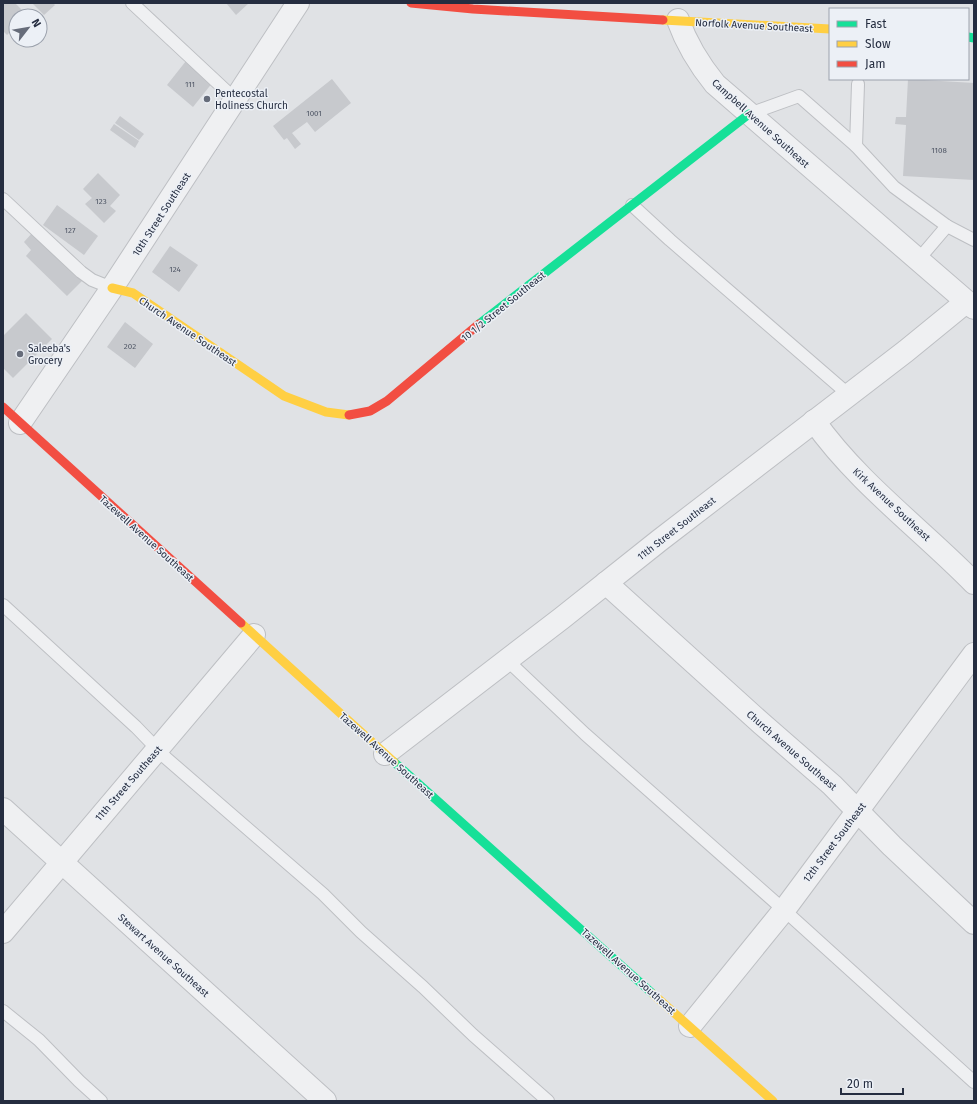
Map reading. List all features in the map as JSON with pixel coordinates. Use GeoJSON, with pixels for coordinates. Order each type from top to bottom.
{"type":"FeatureCollection","features":[{"type":"Feature","properties":{"kind":"street","name":"10th Street Southeast"},"geometry":{"type":"LineString","coordinates":[[20,422],[112,288],[298,3]]}},
{"type":"Feature","properties":{"kind":"street"},"geometry":{"type":"LineString","coordinates":[[411,3],[474,9],[678,20]]}},
{"type":"Feature","properties":{"kind":"street","name":"Norfolk Avenue Southeast"},"geometry":{"type":"LineString","coordinates":[[678,20],[829,29]]}},
{"type":"Feature","properties":{"kind":"street","name":"Campbell Avenue Southeast"},"geometry":{"type":"LineString","coordinates":[[678,20],[683,34],[697,60],[715,84],[970,305]]}},
{"type":"Feature","properties":{"kind":"street","name":"10 1/2 Street Southeast"},"geometry":{"type":"LineString","coordinates":[[241,367],[284,396],[311,408],[335,415],[353,415],[371,410],[386,401],[498,308],[749,114]]}},
{"type":"Feature","properties":{"kind":"street","name":"Church Avenue Southeast"},"geometry":{"type":"LineString","coordinates":[[112,288],[132,293],[241,367]]}},
{"type":"Feature","properties":{"kind":"street","name":"11th Street Southeast"},"geometry":{"type":"LineString","coordinates":[[385,754],[848,394],[970,305]]}},
{"type":"Feature","properties":{"kind":"street","name":"Tazewell Avenue Southeast"},"geometry":{"type":"LineString","coordinates":[[3,407],[385,754],[773,1101]]}},
{"type":"Feature","properties":{"kind":"street","name":"Kirk Avenue Southeast"},"geometry":{"type":"LineString","coordinates":[[814,421],[830,443],[857,472],[974,583]]}},
{"type":"Feature","properties":{"kind":"street","name":"Church Avenue Southeast"},"geometry":{"type":"LineString","coordinates":[[606,583],[832,785],[892,846],[974,923]]}},
{"type":"Feature","properties":{"kind":"street","name":"11th Street Southeast"},"geometry":{"type":"LineString","coordinates":[[3,932],[254,635]]}},
{"type":"Feature","properties":{"kind":"street","name":"12th Street Southeast"},"geometry":{"type":"LineString","coordinates":[[690,1026],[784,910],[974,654]]}},
{"type":"Feature","properties":{"kind":"street","name":"Stewart Avenue Southeast"},"geometry":{"type":"LineString","coordinates":[[3,809],[325,1101]]}},
{"type":"Feature","properties":{"kind":"lane"},"geometry":{"type":"LineString","coordinates":[[132,3],[236,100]]}},
{"type":"Feature","properties":{"kind":"lane"},"geometry":{"type":"LineString","coordinates":[[856,146],[858,84]]}},
{"type":"Feature","properties":{"kind":"lane"},"geometry":{"type":"LineString","coordinates":[[749,114],[799,96],[856,146],[894,187],[947,226],[974,240]]}},
{"type":"Feature","properties":{"kind":"lane"},"geometry":{"type":"LineString","coordinates":[[3,200],[81,272],[92,280],[112,288]]}},
{"type":"Feature","properties":{"kind":"lane"},"geometry":{"type":"LineString","coordinates":[[632,205],[670,240],[848,394]]}},
{"type":"Feature","properties":{"kind":"lane"},"geometry":{"type":"LineString","coordinates":[[918,260],[947,226]]}},
{"type":"Feature","properties":{"kind":"lane"},"geometry":{"type":"LineString","coordinates":[[3,605],[158,749],[323,894],[361,932],[423,987],[473,1035],[548,1101]]}},
{"type":"Feature","properties":{"kind":"lane"},"geometry":{"type":"LineString","coordinates":[[506,660],[585,734],[784,910],[974,1082]]}},
{"type":"Feature","properties":{"kind":"lane"},"geometry":{"type":"LineString","coordinates":[[3,1011],[39,1040],[101,1101]]}},
{"type":"Feature","properties":{"kind":"building"},"geometry":{"type":"Polygon","coordinates":[[[3,3],[15,3],[20,8],[8,8],[8,34],[7,35],[3,31],[3,3]]]}},
{"type":"Feature","properties":{"kind":"building"},"geometry":{"type":"Polygon","coordinates":[[[32,3],[53,3],[55,5],[48,11],[48,8],[37,8],[32,3]]]}},
{"type":"Feature","properties":{"kind":"building"},"geometry":{"type":"Polygon","coordinates":[[[226,3],[249,3],[236,15],[226,3]]]}},
{"type":"Feature","properties":{"kind":"building"},"geometry":{"type":"Polygon","coordinates":[[[186,61],[213,82],[193,107],[167,85],[186,61]]]}},
{"type":"Feature","properties":{"kind":"building"},"geometry":{"type":"Polygon","coordinates":[[[332,79],[351,103],[315,132],[307,122],[292,133],[301,144],[295,149],[287,138],[284,140],[273,126],[332,79]]]}},
{"type":"Feature","properties":{"kind":"building"},"geometry":{"type":"Polygon","coordinates":[[[908,80],[974,83],[974,180],[903,176],[906,125],[895,124],[896,117],[906,117],[908,80]]]}},
{"type":"Feature","properties":{"kind":"building"},"geometry":{"type":"Polygon","coordinates":[[[120,116],[144,134],[139,140],[115,123],[120,116]]]}},
{"type":"Feature","properties":{"kind":"building"},"geometry":{"type":"Polygon","coordinates":[[[114,124],[139,141],[135,148],[110,130],[114,124]]]}},
{"type":"Feature","properties":{"kind":"building"},"geometry":{"type":"Polygon","coordinates":[[[98,173],[120,195],[110,206],[116,211],[104,223],[85,204],[92,198],[83,189],[98,173]]]}},
{"type":"Feature","properties":{"kind":"building"},"geometry":{"type":"Polygon","coordinates":[[[57,205],[98,236],[84,255],[43,225],[57,205]]]}},
{"type":"Feature","properties":{"kind":"building"},"geometry":{"type":"Polygon","coordinates":[[[33,232],[83,280],[67,296],[26,256],[31,250],[24,242],[33,232]]]}},
{"type":"Feature","properties":{"kind":"building"},"geometry":{"type":"Polygon","coordinates":[[[170,246],[198,265],[179,292],[152,272],[170,246]]]}},
{"type":"Feature","properties":{"kind":"building","name":"Saleeba's Grocery"},"geometry":{"type":"Polygon","coordinates":[[[26,313],[52,339],[13,378],[3,368],[3,336],[26,313]]]}},
{"type":"Feature","properties":{"kind":"building"},"geometry":{"type":"Polygon","coordinates":[[[125,322],[153,344],[135,368],[107,347],[125,322]]]}},
{"type":"Feature","properties":{"kind":"traffic: fast"},"geometry":{"type":"LineString","coordinates":[[969,37],[974,38]]}},
{"type":"Feature","properties":{"kind":"traffic: fast"},"geometry":{"type":"LineString","coordinates":[[479,324],[749,114]]}},
{"type":"Feature","properties":{"kind":"traffic: fast"},"geometry":{"type":"LineString","coordinates":[[394,762],[653,994]]}},
{"type":"Feature","properties":{"kind":"traffic: slow"},"geometry":{"type":"LineString","coordinates":[[663,20],[829,29]]}},
{"type":"Feature","properties":{"kind":"traffic: slow"},"geometry":{"type":"LineString","coordinates":[[112,288],[133,293],[284,396],[326,412],[349,415]]}},
{"type":"Feature","properties":{"kind":"traffic: slow"},"geometry":{"type":"LineString","coordinates":[[241,623],[394,762]]}},
{"type":"Feature","properties":{"kind":"traffic: slow"},"geometry":{"type":"LineString","coordinates":[[653,994],[773,1101]]}},
{"type":"Feature","properties":{"kind":"traffic: jam"},"geometry":{"type":"LineString","coordinates":[[411,3],[473,9],[663,20]]}},
{"type":"Feature","properties":{"kind":"traffic: jam"},"geometry":{"type":"LineString","coordinates":[[349,415],[370,411],[387,401],[479,324]]}},
{"type":"Feature","properties":{"kind":"traffic: jam"},"geometry":{"type":"LineString","coordinates":[[3,407],[241,623]]}},
{"type":"Feature","properties":{"kind":"place","name":"Pentecostal Holiness Church"},"geometry":{"type":"Point","coordinates":[207,99]}},
{"type":"Feature","properties":{"kind":"place","name":"Saleeba's Grocery"},"geometry":{"type":"Point","coordinates":[20,354]}}]}
